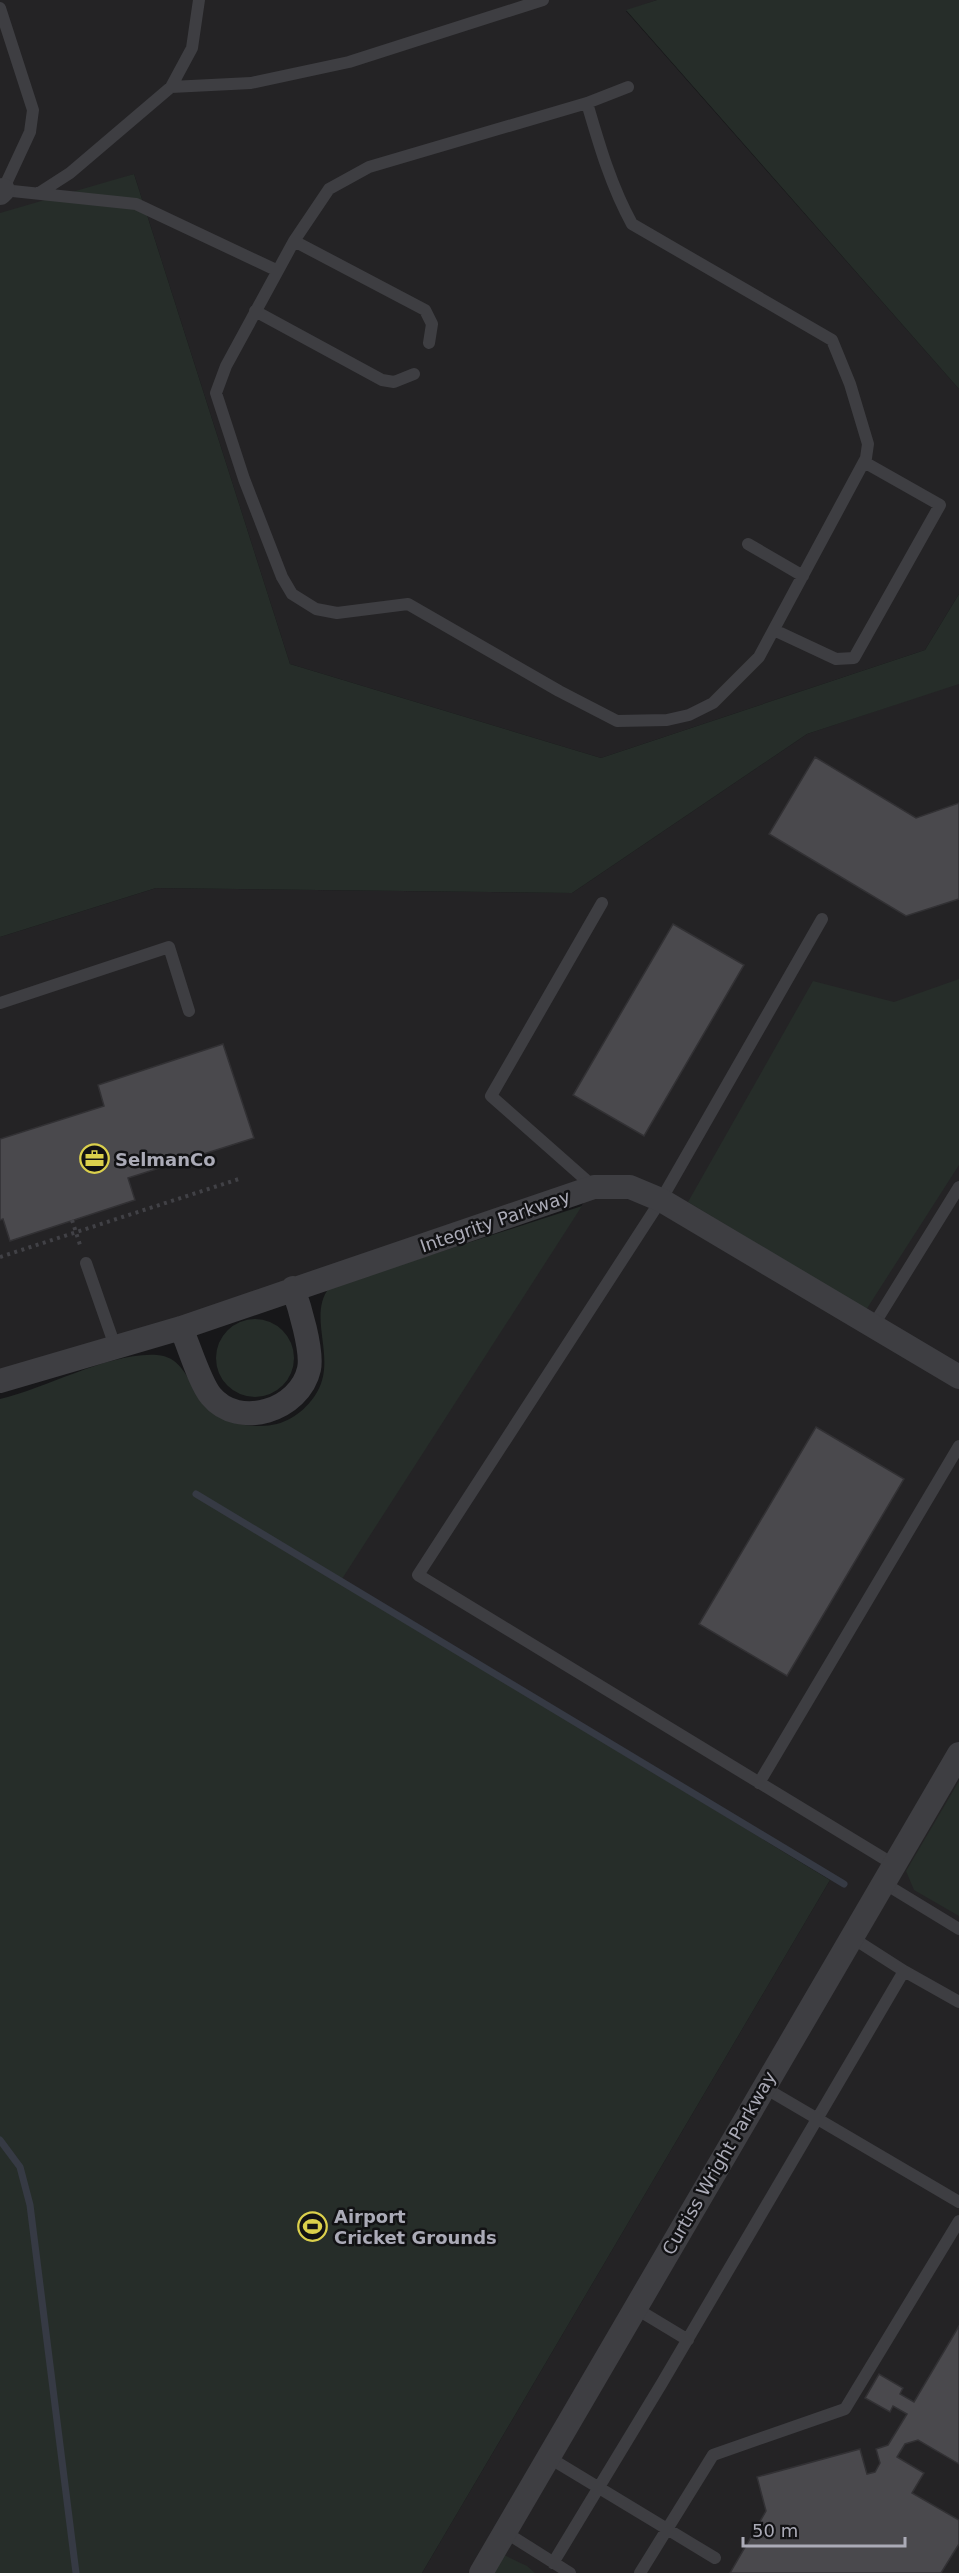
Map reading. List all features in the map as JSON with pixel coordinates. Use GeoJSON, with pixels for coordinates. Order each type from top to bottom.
{"type":"FeatureCollection","features":[{"type":"Feature","properties":{"kind":"street","name":"Integrity Parkway"},"geometry":{"type":"LineString","coordinates":[[0,1382],[181,1328],[594,1187],[630,1187],[661,1200],[959,1377]]}},
{"type":"Feature","properties":{"kind":"street"},"geometry":{"type":"LineString","coordinates":[[181,1328],[210,1396],[228,1410],[254,1413],[278,1407],[298,1394],[310,1368],[301,1311],[293,1288]]}},
{"type":"Feature","properties":{"kind":"street","name":"Curtiss Wright Parkway"},"geometry":{"type":"LineString","coordinates":[[481,2573],[959,1754]]}},
{"type":"Feature","properties":{"kind":"lane"},"geometry":{"type":"LineString","coordinates":[[39,193],[70,173],[171,87],[192,48],[199,0]]}},
{"type":"Feature","properties":{"kind":"lane"},"geometry":{"type":"LineString","coordinates":[[171,87],[251,83],[349,62],[543,0]]}},
{"type":"Feature","properties":{"kind":"lane"},"geometry":{"type":"LineString","coordinates":[[0,8],[4,35],[33,110],[30,132],[2,191],[136,204],[276,270]]}},
{"type":"Feature","properties":{"kind":"lane"},"geometry":{"type":"LineString","coordinates":[[587,102],[606,164],[632,224],[832,340],[850,384],[868,444],[864,462],[759,657],[713,703],[689,715],[667,720],[617,721],[559,691],[408,604],[337,613],[316,609],[292,594],[282,576],[244,478],[216,393],[226,366],[276,270],[329,189],[369,167],[587,102],[628,87]]}},
{"type":"Feature","properties":{"kind":"lane"},"geometry":{"type":"LineString","coordinates":[[294,241],[425,310],[432,324],[429,343]]}},
{"type":"Feature","properties":{"kind":"lane"},"geometry":{"type":"LineString","coordinates":[[255,311],[382,380],[394,382],[414,374]]}},
{"type":"Feature","properties":{"kind":"lane"},"geometry":{"type":"LineString","coordinates":[[774,630],[836,659],[854,658],[940,505],[864,462]]}},
{"type":"Feature","properties":{"kind":"lane"},"geometry":{"type":"LineString","coordinates":[[748,544],[803,576]]}},
{"type":"Feature","properties":{"kind":"lane"},"geometry":{"type":"LineString","coordinates":[[594,1187],[491,1096],[602,903]]}},
{"type":"Feature","properties":{"kind":"lane"},"geometry":{"type":"LineString","coordinates":[[822,920],[661,1200],[418,1575],[759,1782],[888,1873],[959,1929]]}},
{"type":"Feature","properties":{"kind":"lane"},"geometry":{"type":"LineString","coordinates":[[0,1003],[169,947],[189,1011]]}},
{"type":"Feature","properties":{"kind":"lane"},"geometry":{"type":"LineString","coordinates":[[873,1326],[959,1187]]}},
{"type":"Feature","properties":{"kind":"lane"},"geometry":{"type":"LineString","coordinates":[[87,1263],[116,1349]]}},
{"type":"Feature","properties":{"kind":"lane"},"geometry":{"type":"LineString","coordinates":[[759,1782],[959,1446]]}},
{"type":"Feature","properties":{"kind":"lane"},"geometry":{"type":"LineString","coordinates":[[851,1936],[904,1971],[959,2002]]}},
{"type":"Feature","properties":{"kind":"lane"},"geometry":{"type":"LineString","coordinates":[[553,2563],[600,2488],[904,1971]]}},
{"type":"Feature","properties":{"kind":"lane"},"geometry":{"type":"LineString","coordinates":[[764,2087],[959,2202]]}},
{"type":"Feature","properties":{"kind":"lane"},"geometry":{"type":"LineString","coordinates":[[640,2573],[712,2455],[845,2409],[959,2221]]}},
{"type":"Feature","properties":{"kind":"lane"},"geometry":{"type":"LineString","coordinates":[[635,2308],[687,2340]]}},
{"type":"Feature","properties":{"kind":"lane"},"geometry":{"type":"LineString","coordinates":[[548,2457],[715,2558]]}},
{"type":"Feature","properties":{"kind":"lane"},"geometry":{"type":"LineString","coordinates":[[505,2532],[567,2572]]}},
{"type":"Feature","properties":{"kind":"path"},"geometry":{"type":"LineString","coordinates":[[0,1257],[242,1178]]}},
{"type":"Feature","properties":{"kind":"path"},"geometry":{"type":"LineString","coordinates":[[72,1220],[87,1263]]}},
{"type":"Feature","properties":{"kind":"shaded area"},"geometry":{"type":"Polygon","coordinates":[[[0,0],[657,0],[626,11],[959,389],[959,594],[925,650],[601,758],[290,664],[134,174],[0,222],[0,0]]]}},
{"type":"Feature","properties":{"kind":"shaded area"},"geometry":{"type":"Polygon","coordinates":[[[657,0],[959,0],[959,389],[626,10],[657,0]]]}},
{"type":"Feature","properties":{"kind":"shaded area"},"geometry":{"type":"Polygon","coordinates":[[[134,174],[290,664],[601,758],[925,650],[959,594],[959,684],[807,734],[572,893],[156,888],[0,937],[0,213],[134,174]]]}},
{"type":"Feature","properties":{"kind":"shaded area"},"geometry":{"type":"Polygon","coordinates":[[[959,683],[959,2573],[422,2573],[830,1880],[339,1582],[593,1188],[0,1381],[0,937],[156,888],[572,893],[807,734],[959,683]]]}},
{"type":"Feature","properties":{"kind":"shaded area"},"geometry":{"type":"Polygon","coordinates":[[[959,979],[959,1165],[866,1310],[688,1202],[813,981],[894,1002],[959,979]]]}},
{"type":"Feature","properties":{"kind":"shaded area","name":"Airport Cricket Grounds"},"geometry":{"type":"Polygon","coordinates":[[[582,1206],[340,1582],[830,1880],[422,2573],[0,2573],[0,1399],[119,1359],[157,1355],[171,1359],[181,1368],[205,1405],[218,1416],[236,1423],[261,1426],[284,1422],[303,1409],[314,1397],[321,1383],[324,1355],[321,1313],[323,1300],[329,1288],[582,1206]]]}},
{"type":"Feature","properties":{"kind":"shaded area"},"geometry":{"type":"Polygon","coordinates":[[[255,1319],[270,1322],[283,1330],[291,1343],[294,1358],[291,1373],[283,1386],[270,1394],[255,1397],[240,1394],[227,1386],[219,1373],[216,1358],[219,1343],[227,1330],[240,1322],[255,1319]]]}},
{"type":"Feature","properties":{"kind":"shaded area"},"geometry":{"type":"Polygon","coordinates":[[[959,1781],[959,1916],[914,1890],[906,1871],[959,1781]]]}},
{"type":"Feature","properties":{"kind":"shaded area"},"geometry":{"type":"Polygon","coordinates":[[[504,2555],[527,2566],[535,2573],[486,2573],[504,2555]]]}},
{"type":"Feature","properties":{"kind":"building"},"geometry":{"type":"Polygon","coordinates":[[[815,757],[916,818],[959,803],[959,899],[906,916],[769,834],[815,757]]]}},
{"type":"Feature","properties":{"kind":"building"},"geometry":{"type":"Polygon","coordinates":[[[673,924],[744,965],[644,1136],[573,1095],[673,924]]]}},
{"type":"Feature","properties":{"kind":"building","name":"SelmanCo"},"geometry":{"type":"Polygon","coordinates":[[[223,1044],[254,1138],[128,1178],[135,1200],[10,1241],[3,1219],[0,1220],[0,1139],[104,1106],[98,1085],[223,1044]]]}},
{"type":"Feature","properties":{"kind":"building"},"geometry":{"type":"Polygon","coordinates":[[[816,1427],[904,1479],[787,1676],[699,1624],[816,1427]]]}},
{"type":"Feature","properties":{"kind":"building"},"geometry":{"type":"Polygon","coordinates":[[[959,2326],[959,2464],[918,2440],[905,2444],[897,2457],[924,2473],[912,2493],[959,2520],[959,2544],[941,2573],[730,2573],[766,2511],[757,2477],[860,2449],[867,2474],[875,2472],[880,2463],[876,2449],[888,2445],[907,2414],[893,2406],[890,2412],[865,2398],[879,2374],[903,2388],[900,2394],[914,2402],[959,2326]]]}},
{"type":"Feature","properties":{"kind":"waterway"},"geometry":{"type":"LineString","coordinates":[[196,1494],[844,1884]]}},
{"type":"Feature","properties":{"kind":"waterway"},"geometry":{"type":"LineString","coordinates":[[0,2140],[20,2167],[30,2205],[76,2573]]}},
{"type":"Feature","properties":{"kind":"place","name":"SelmanCo"},"geometry":{"type":"Point","coordinates":[94,1159]}},
{"type":"Feature","properties":{"kind":"place","name":"Airport Cricket Grounds"},"geometry":{"type":"Point","coordinates":[313,2226]}}]}
